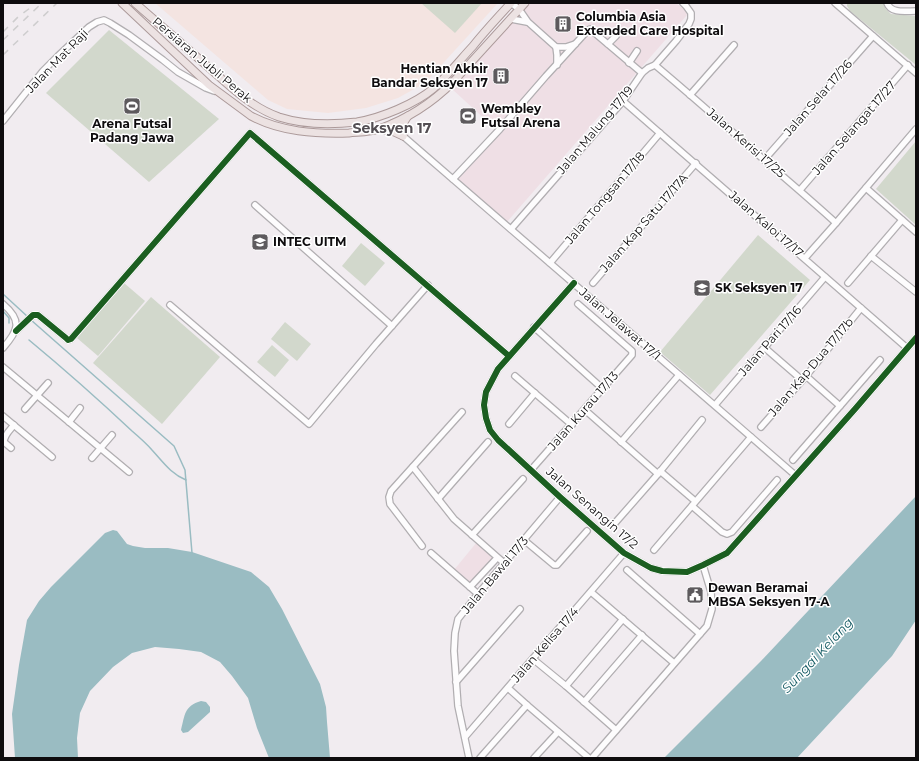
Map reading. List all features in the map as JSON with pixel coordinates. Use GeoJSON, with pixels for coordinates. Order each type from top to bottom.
{"type":"FeatureCollection","features":[{"type":"Feature","properties":{"kind":"main road","name":"Persiaran Jubli Perak"},"geometry":{"type":"LineString","coordinates":[[122,3],[209,85],[251,116],[280,128],[296,131],[335,134],[378,129],[408,116],[426,105],[441,94],[453,82],[525,3]]}},
{"type":"Feature","properties":{"kind":"main road","name":"Persiaran Jubli Perak"},"geometry":{"type":"LineString","coordinates":[[136,3],[226,83],[258,107],[279,117],[298,122],[325,124],[366,120],[377,117],[421,98],[446,76],[511,3]]}},
{"type":"Feature","properties":{"kind":"main road"},"geometry":{"type":"LineString","coordinates":[[226,83],[226,91],[232,102]]}},
{"type":"Feature","properties":{"kind":"main road"},"geometry":{"type":"LineString","coordinates":[[378,129],[403,136],[402,126],[408,116]]}},
{"type":"Feature","properties":{"kind":"main road"},"geometry":{"type":"LineString","coordinates":[[377,117],[384,118],[393,123]]}},
{"type":"Feature","properties":{"kind":"street"},"geometry":{"type":"LineString","coordinates":[[511,3],[519,9],[528,22],[556,47],[566,47],[578,41]]}},
{"type":"Feature","properties":{"kind":"street","name":"Jalan Malung 17/19"},"geometry":{"type":"LineString","coordinates":[[511,229],[623,101],[642,73],[648,68],[655,66],[689,24],[691,13],[683,3]]}},
{"type":"Feature","properties":{"kind":"street"},"geometry":{"type":"LineString","coordinates":[[837,4],[916,73]]}},
{"type":"Feature","properties":{"kind":"street"},"geometry":{"type":"LineString","coordinates":[[888,6],[893,10],[916,11]]}},
{"type":"Feature","properties":{"kind":"street"},"geometry":{"type":"LineString","coordinates":[[511,19],[528,22]]}},
{"type":"Feature","properties":{"kind":"street","name":"Jalan Mat Raji"},"geometry":{"type":"LineString","coordinates":[[3,121],[43,71],[89,27],[104,20],[117,26],[178,72],[220,94]]}},
{"type":"Feature","properties":{"kind":"street"},"geometry":{"type":"LineString","coordinates":[[453,179],[500,129],[588,30],[590,29],[642,73]]}},
{"type":"Feature","properties":{"kind":"street"},"geometry":{"type":"LineString","coordinates":[[608,44],[616,36]]}},
{"type":"Feature","properties":{"kind":"street","name":"Jalan Selar 17/26"},"geometry":{"type":"LineString","coordinates":[[764,160],[873,36]]}},
{"type":"Feature","properties":{"kind":"street"},"geometry":{"type":"LineString","coordinates":[[690,95],[734,46]]}},
{"type":"Feature","properties":{"kind":"street"},"geometry":{"type":"LineString","coordinates":[[556,47],[556,65]]}},
{"type":"Feature","properties":{"kind":"street"},"geometry":{"type":"LineString","coordinates":[[630,63],[637,51]]}},
{"type":"Feature","properties":{"kind":"street"},"geometry":{"type":"LineString","coordinates":[[178,72],[188,71],[189,66]]}},
{"type":"Feature","properties":{"kind":"street","name":"Jalan Kerisi 17/25"},"geometry":{"type":"LineString","coordinates":[[655,66],[800,190],[836,223]]}},
{"type":"Feature","properties":{"kind":"street","name":"Jalan Selangat 17/27"},"geometry":{"type":"LineString","coordinates":[[800,190],[908,66]]}},
{"type":"Feature","properties":{"kind":"street","name":"Jalan Kaloi 17/17"},"geometry":{"type":"LineString","coordinates":[[623,101],[907,348]]}},
{"type":"Feature","properties":{"kind":"street","name":"Jalan Jelawat 17/1"},"geometry":{"type":"LineString","coordinates":[[393,123],[403,136],[795,475]]}},
{"type":"Feature","properties":{"kind":"street"},"geometry":{"type":"LineString","coordinates":[[805,258],[916,129]]}},
{"type":"Feature","properties":{"kind":"street"},"geometry":{"type":"LineString","coordinates":[[4,347],[33,315],[38,315],[68,340],[71,339],[250,133],[509,356]]}},
{"type":"Feature","properties":{"kind":"street","name":"Jalan Tongsan 17/18"},"geometry":{"type":"LineString","coordinates":[[550,262],[660,133]]}},
{"type":"Feature","properties":{"kind":"street","name":"Jalan Kap Satu 17/17A"},"geometry":{"type":"LineString","coordinates":[[593,283],[696,163]]}},
{"type":"Feature","properties":{"kind":"street"},"geometry":{"type":"LineString","coordinates":[[866,188],[916,232]]}},
{"type":"Feature","properties":{"kind":"street"},"geometry":{"type":"LineString","coordinates":[[255,205],[392,326]]}},
{"type":"Feature","properties":{"kind":"street"},"geometry":{"type":"LineString","coordinates":[[848,282],[902,220]]}},
{"type":"Feature","properties":{"kind":"street"},"geometry":{"type":"LineString","coordinates":[[871,256],[916,292]]}},
{"type":"Feature","properties":{"kind":"street","name":"Jalan Pari 17/16"},"geometry":{"type":"LineString","coordinates":[[715,405],[825,277]]}},
{"type":"Feature","properties":{"kind":"street","name":"Jalan Senangin 17/2"},"geometry":{"type":"LineString","coordinates":[[574,283],[498,369],[486,392],[484,405],[486,418],[490,430],[498,440],[624,553],[651,568],[662,571],[686,572],[727,552],[855,409],[916,338]]}},
{"type":"Feature","properties":{"kind":"street"},"geometry":{"type":"LineString","coordinates":[[170,305],[309,424],[428,285]]}},
{"type":"Feature","properties":{"kind":"street"},"geometry":{"type":"LineString","coordinates":[[3,304],[10,310],[16,320],[16,332]]}},
{"type":"Feature","properties":{"kind":"street","name":"Jalan Kurau 17/13"},"geometry":{"type":"LineString","coordinates":[[531,470],[632,355],[632,351],[578,304]]}},
{"type":"Feature","properties":{"kind":"street","name":"Jalan Kap Dua 17/17b"},"geometry":{"type":"LineString","coordinates":[[761,427],[804,378],[861,308]]}},
{"type":"Feature","properties":{"kind":"street"},"geometry":{"type":"LineString","coordinates":[[534,328],[603,389]]}},
{"type":"Feature","properties":{"kind":"street"},"geometry":{"type":"LineString","coordinates":[[765,348],[840,406]]}},
{"type":"Feature","properties":{"kind":"street"},"geometry":{"type":"LineString","coordinates":[[793,460],[880,360]]}},
{"type":"Feature","properties":{"kind":"street"},"geometry":{"type":"LineString","coordinates":[[3,367],[129,472]]}},
{"type":"Feature","properties":{"kind":"street"},"geometry":{"type":"LineString","coordinates":[[621,442],[680,375]]}},
{"type":"Feature","properties":{"kind":"street"},"geometry":{"type":"LineString","coordinates":[[515,376],[572,425]]}},
{"type":"Feature","properties":{"kind":"street"},"geometry":{"type":"LineString","coordinates":[[25,409],[48,382]]}},
{"type":"Feature","properties":{"kind":"street"},"geometry":{"type":"LineString","coordinates":[[509,424],[535,393]]}},
{"type":"Feature","properties":{"kind":"street"},"geometry":{"type":"LineString","coordinates":[[69,422],[80,408]]}},
{"type":"Feature","properties":{"kind":"street"},"geometry":{"type":"LineString","coordinates":[[585,410],[694,504],[722,532],[727,534],[732,532],[777,480]]}},
{"type":"Feature","properties":{"kind":"street"},"geometry":{"type":"LineString","coordinates":[[422,546],[390,504],[389,497],[391,491],[462,412]]}},
{"type":"Feature","properties":{"kind":"street"},"geometry":{"type":"LineString","coordinates":[[3,416],[52,457]]}},
{"type":"Feature","properties":{"kind":"street"},"geometry":{"type":"LineString","coordinates":[[615,523],[659,473],[702,420]]}},
{"type":"Feature","properties":{"kind":"street"},"geometry":{"type":"LineString","coordinates":[[11,448],[3,440],[14,425]]}},
{"type":"Feature","properties":{"kind":"street"},"geometry":{"type":"LineString","coordinates":[[92,458],[112,435]]}},
{"type":"Feature","properties":{"kind":"street"},"geometry":{"type":"LineString","coordinates":[[654,550],[751,436]]}},
{"type":"Feature","properties":{"kind":"street"},"geometry":{"type":"LineString","coordinates":[[438,499],[488,442]]}},
{"type":"Feature","properties":{"kind":"street"},"geometry":{"type":"LineString","coordinates":[[414,467],[454,519],[504,563]]}},
{"type":"Feature","properties":{"kind":"street"},"geometry":{"type":"LineString","coordinates":[[472,535],[523,479]]}},
{"type":"Feature","properties":{"kind":"street","name":"Jalan Bawal 17/3"},"geometry":{"type":"LineString","coordinates":[[469,758],[458,706],[456,682],[454,651],[458,619],[560,497]]}},
{"type":"Feature","properties":{"kind":"street"},"geometry":{"type":"LineString","coordinates":[[524,540],[554,565],[557,565],[587,531]]}},
{"type":"Feature","properties":{"kind":"street"},"geometry":{"type":"LineString","coordinates":[[431,553],[478,594]]}},
{"type":"Feature","properties":{"kind":"street","name":"Jalan Kelisa 17/4"},"geometry":{"type":"LineString","coordinates":[[465,737],[624,553]]}},
{"type":"Feature","properties":{"kind":"street"},"geometry":{"type":"LineString","coordinates":[[470,587],[497,558]]}},
{"type":"Feature","properties":{"kind":"street"},"geometry":{"type":"LineString","coordinates":[[508,688],[526,706],[590,758],[707,626],[712,609],[711,592],[703,565]]}},
{"type":"Feature","properties":{"kind":"street"},"geometry":{"type":"LineString","coordinates":[[627,570],[700,634]]}},
{"type":"Feature","properties":{"kind":"street"},"geometry":{"type":"LineString","coordinates":[[591,592],[674,663]]}},
{"type":"Feature","properties":{"kind":"street"},"geometry":{"type":"LineString","coordinates":[[456,682],[520,609]]}},
{"type":"Feature","properties":{"kind":"street"},"geometry":{"type":"LineString","coordinates":[[566,686],[623,619]]}},
{"type":"Feature","properties":{"kind":"street"},"geometry":{"type":"LineString","coordinates":[[584,702],[642,635]]}},
{"type":"Feature","properties":{"kind":"street"},"geometry":{"type":"LineString","coordinates":[[533,659],[616,730]]}},
{"type":"Feature","properties":{"kind":"street"},"geometry":{"type":"LineString","coordinates":[[480,758],[526,706]]}},
{"type":"Feature","properties":{"kind":"street"},"geometry":{"type":"LineString","coordinates":[[534,758],[558,732]]}},
{"type":"Feature","properties":{"kind":"shaded area"},"geometry":{"type":"Polygon","coordinates":[[[155,3],[498,3],[425,83],[398,98],[366,108],[328,113],[287,109],[268,100],[155,3]]]}},
{"type":"Feature","properties":{"kind":"shaded area"},"geometry":{"type":"Polygon","coordinates":[[[421,3],[482,3],[455,33],[421,3]]]}},
{"type":"Feature","properties":{"kind":"shaded area"},"geometry":{"type":"Polygon","coordinates":[[[530,3],[676,3],[686,11],[687,15],[507,222],[458,179],[500,133],[452,89],[530,3]]]}},
{"type":"Feature","properties":{"kind":"shaded area"},"geometry":{"type":"Polygon","coordinates":[[[847,3],[885,3],[885,8],[891,14],[916,16],[916,65],[850,11],[847,3]]]}},
{"type":"Feature","properties":{"kind":"shaded area"},"geometry":{"type":"Polygon","coordinates":[[[109,30],[219,119],[149,182],[46,93],[109,30]]]}},
{"type":"Feature","properties":{"kind":"shaded area"},"geometry":{"type":"Polygon","coordinates":[[[916,141],[916,225],[876,189],[916,141]]]}},
{"type":"Feature","properties":{"kind":"shaded area"},"geometry":{"type":"Polygon","coordinates":[[[758,235],[810,280],[710,395],[660,352],[758,235]]]}},
{"type":"Feature","properties":{"kind":"shaded area"},"geometry":{"type":"Polygon","coordinates":[[[361,243],[385,263],[365,286],[342,266],[361,243]]]}},
{"type":"Feature","properties":{"kind":"shaded area"},"geometry":{"type":"Polygon","coordinates":[[[124,283],[145,301],[98,356],[77,338],[124,283]]]}},
{"type":"Feature","properties":{"kind":"shaded area"},"geometry":{"type":"Polygon","coordinates":[[[151,297],[220,357],[162,424],[93,363],[151,297]]]}},
{"type":"Feature","properties":{"kind":"shaded area"},"geometry":{"type":"Polygon","coordinates":[[[285,322],[311,344],[297,361],[271,339],[285,322]]]}},
{"type":"Feature","properties":{"kind":"shaded area"},"geometry":{"type":"Polygon","coordinates":[[[272,345],[289,360],[275,377],[257,362],[272,345]]]}},
{"type":"Feature","properties":{"kind":"shaded area"},"geometry":{"type":"Polygon","coordinates":[[[477,542],[494,558],[470,585],[454,570],[477,542]]]}},
{"type":"Feature","properties":{"kind":"water","name":"Sungai Kelang"},"geometry":{"type":"Polygon","coordinates":[[[916,496],[916,620],[892,656],[797,758],[664,758],[761,661],[916,496]]]}},
{"type":"Feature","properties":{"kind":"water"},"geometry":{"type":"Polygon","coordinates":[[[113,530],[117,531],[127,544],[145,548],[168,548],[192,552],[251,572],[269,587],[282,609],[320,684],[326,707],[330,758],[269,758],[257,728],[248,698],[220,662],[201,652],[155,647],[132,653],[113,667],[90,691],[80,713],[77,738],[78,758],[15,758],[12,714],[27,620],[39,601],[51,587],[105,533],[113,530]]]}},
{"type":"Feature","properties":{"kind":"water"},"geometry":{"type":"Polygon","coordinates":[[[201,701],[206,702],[210,707],[210,712],[188,732],[183,733],[181,730],[188,708],[201,701]]]}},
{"type":"Feature","properties":{"kind":"waterway"},"geometry":{"type":"LineString","coordinates":[[3,294],[28,317]]}},
{"type":"Feature","properties":{"kind":"waterway"},"geometry":{"type":"LineString","coordinates":[[3,311],[9,318],[9,323]]}},
{"type":"Feature","properties":{"kind":"waterway"},"geometry":{"type":"LineString","coordinates":[[31,320],[174,446],[185,470],[192,553]]}},
{"type":"Feature","properties":{"kind":"waterway"},"geometry":{"type":"LineString","coordinates":[[29,340],[150,447],[172,471],[186,480]]}},
{"type":"Feature","properties":{"kind":"railway"},"geometry":{"type":"LineString","coordinates":[[3,40],[42,3]]}},
{"type":"Feature","properties":{"kind":"railway"},"geometry":{"type":"LineString","coordinates":[[3,55],[57,3]]}},
{"type":"Feature","properties":{"kind":"railway"},"geometry":{"type":"LineString","coordinates":[[3,32],[18,17],[30,8]]}},
{"type":"Feature","properties":{"kind":"cycle path"},"geometry":{"type":"LineString","coordinates":[[16,331],[33,315],[38,315],[68,340],[71,339],[250,133],[509,356]]}},
{"type":"Feature","properties":{"kind":"cycle path"},"geometry":{"type":"LineString","coordinates":[[574,283],[498,369],[486,392],[484,405],[486,418],[490,430],[498,440],[624,553],[651,568],[662,571],[687,572],[727,553],[916,338]]}},
{"type":"Feature","properties":{"kind":"place","name":"Columbia Asia Extended Care Hospital"},"geometry":{"type":"Point","coordinates":[563,24]}},
{"type":"Feature","properties":{"kind":"place","name":"Hentian Akhir Bandar Seksyen 17"},"geometry":{"type":"Point","coordinates":[501,76]}},
{"type":"Feature","properties":{"kind":"place","name":"Arena Futsal Padang Jawa"},"geometry":{"type":"Point","coordinates":[132,106]}},
{"type":"Feature","properties":{"kind":"place","name":"Wembley Futsal Arena"},"geometry":{"type":"Point","coordinates":[468,116]}},
{"type":"Feature","properties":{"kind":"place","name":"INTEC UITM"},"geometry":{"type":"Point","coordinates":[260,242]}},
{"type":"Feature","properties":{"kind":"place","name":"SK Seksyen 17"},"geometry":{"type":"Point","coordinates":[702,288]}},
{"type":"Feature","properties":{"kind":"place","name":"Dewan Beramai MBSA Seksyen 17-A"},"geometry":{"type":"Point","coordinates":[695,595]}},
{"type":"Feature","properties":{"kind":"district","name":"Seksyen 17"},"geometry":{"type":"Point","coordinates":[392,128]}}]}
